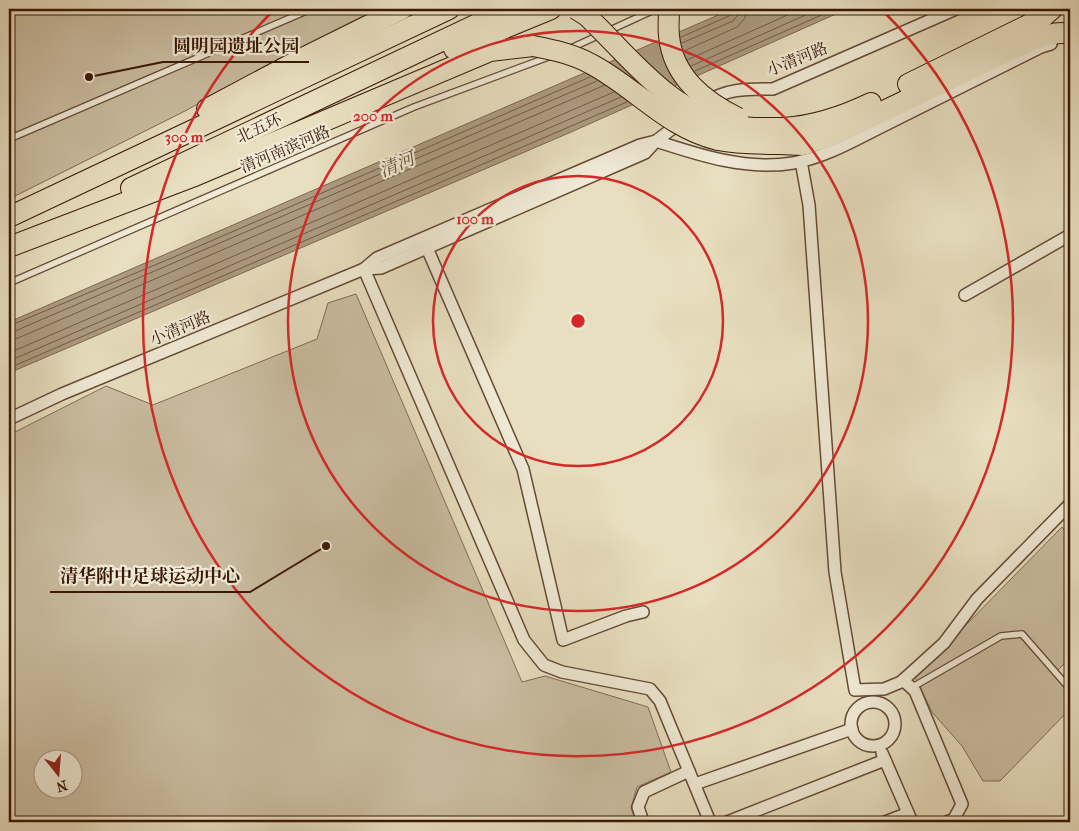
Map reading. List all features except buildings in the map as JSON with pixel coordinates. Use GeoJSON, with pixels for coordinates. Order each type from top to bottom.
{"type":"FeatureCollection","features":[{"type":"Feature","properties":{"kind":"highway"},"geometry":{"type":"LineString","coordinates":[[9,216],[301,59],[402,9]]}},
{"type":"Feature","properties":{"kind":"highway","name":"北五环"},"geometry":{"type":"LineString","coordinates":[[9,216],[449,9]]}},
{"type":"Feature","properties":{"kind":"highway","name":"北五环"},"geometry":{"type":"LineString","coordinates":[[9,245],[509,9]]}},
{"type":"Feature","properties":{"kind":"highway"},"geometry":{"type":"LineString","coordinates":[[255,130],[551,9]]}},
{"type":"Feature","properties":{"kind":"highway"},"geometry":{"type":"LineString","coordinates":[[576,9],[588,16],[653,83],[677,102],[702,116],[736,126],[784,128],[798,127],[853,112],[1026,26],[1052,9]]}},
{"type":"Feature","properties":{"kind":"highway"},"geometry":{"type":"LineString","coordinates":[[669,9],[669,37],[676,63],[693,88],[716,107],[739,118],[784,128]]}},
{"type":"Feature","properties":{"kind":"highway"},"geometry":{"type":"LineString","coordinates":[[9,245],[192,177],[490,52],[533,46],[563,52],[592,64],[660,113],[687,128],[718,139],[748,143],[803,145],[834,135],[1021,45],[1043,36],[1070,34]]}},
{"type":"Feature","properties":{"kind":"street","name":"小清河路"},"geometry":{"type":"LineString","coordinates":[[364,269],[381,268],[645,153],[656,141],[713,98],[742,88],[773,89],[956,9]]}},
{"type":"Feature","properties":{"kind":"street"},"geometry":{"type":"LineString","coordinates":[[656,141],[702,156],[742,163],[770,165],[801,161],[833,151],[1041,47],[1070,40]]}},
{"type":"Feature","properties":{"kind":"street","name":"小清河路"},"geometry":{"type":"LineString","coordinates":[[9,419],[72,390],[364,269],[377,258],[640,146],[656,141]]}},
{"type":"Feature","properties":{"kind":"street"},"geometry":{"type":"LineString","coordinates":[[801,161],[809,204],[835,572],[855,690],[862,705]]}},
{"type":"Feature","properties":{"kind":"street"},"geometry":{"type":"LineString","coordinates":[[965,295],[1070,235]]}},
{"type":"Feature","properties":{"kind":"street"},"geometry":{"type":"LineString","coordinates":[[427,248],[523,469],[563,640],[626,616],[643,612]]}},
{"type":"Feature","properties":{"kind":"street"},"geometry":{"type":"LineString","coordinates":[[364,269],[524,640],[544,665],[562,672],[650,689],[660,701],[710,822]]}},
{"type":"Feature","properties":{"kind":"street"},"geometry":{"type":"LineString","coordinates":[[855,690],[884,689],[907,684],[944,643],[977,599],[1070,504]]}},
{"type":"Feature","properties":{"kind":"street"},"geometry":{"type":"LineString","coordinates":[[907,684],[915,691],[962,804],[954,819],[947,822]]}},
{"type":"Feature","properties":{"kind":"street"},"geometry":{"type":"LineString","coordinates":[[870,702],[884,705],[894,716],[894,731],[885,742],[879,744],[865,744],[859,740],[852,729],[853,715],[862,705],[870,702]]}},
{"type":"Feature","properties":{"kind":"street"},"geometry":{"type":"LineString","coordinates":[[695,784],[852,729]]}},
{"type":"Feature","properties":{"kind":"street"},"geometry":{"type":"LineString","coordinates":[[879,744],[910,818],[885,822]]}},
{"type":"Feature","properties":{"kind":"street"},"geometry":{"type":"LineString","coordinates":[[727,822],[885,760]]}},
{"type":"Feature","properties":{"kind":"street"},"geometry":{"type":"LineString","coordinates":[[643,822],[638,807],[644,792],[689,771]]}},
{"type":"Feature","properties":{"kind":"lane"},"geometry":{"type":"LineString","coordinates":[[9,139],[311,9]]}},
{"type":"Feature","properties":{"kind":"lane","name":"清河南滨河路"},"geometry":{"type":"LineString","coordinates":[[9,283],[414,107],[569,49],[656,9]]}},
{"type":"Feature","properties":{"kind":"lane"},"geometry":{"type":"LineString","coordinates":[[907,684],[1001,636],[1022,634],[1070,690]]}},
{"type":"Feature","properties":{"kind":"shaded area"},"geometry":{"type":"Polygon","coordinates":[[[9,9],[377,9],[293,51],[187,110],[9,199],[9,9]]]}},
{"type":"Feature","properties":{"kind":"shaded area"},"geometry":{"type":"Polygon","coordinates":[[[356,294],[522,682],[545,676],[648,707],[671,772],[637,787],[631,808],[636,822],[9,822],[9,435],[106,386],[153,405],[317,339],[328,303],[356,294]]]}},
{"type":"Feature","properties":{"kind":"shaded area"},"geometry":{"type":"Polygon","coordinates":[[[1062,527],[1070,538],[1070,658],[1054,674],[1070,694],[1070,709],[1000,781],[983,781],[962,746],[932,712],[915,677],[1062,527]]]}},
{"type":"Feature","properties":{"kind":"water","name":"清河"},"geometry":{"type":"Polygon","coordinates":[[[732,9],[847,9],[569,133],[9,373],[9,322],[732,9]]]}},
{"type":"Feature","properties":{"kind":"place","name":"圆明园遗址公园"},"geometry":{"type":"Point","coordinates":[89,77]}},
{"type":"Feature","properties":{"kind":"place","name":"清华附中足球运动中心"},"geometry":{"type":"Point","coordinates":[326,546]}}]}
